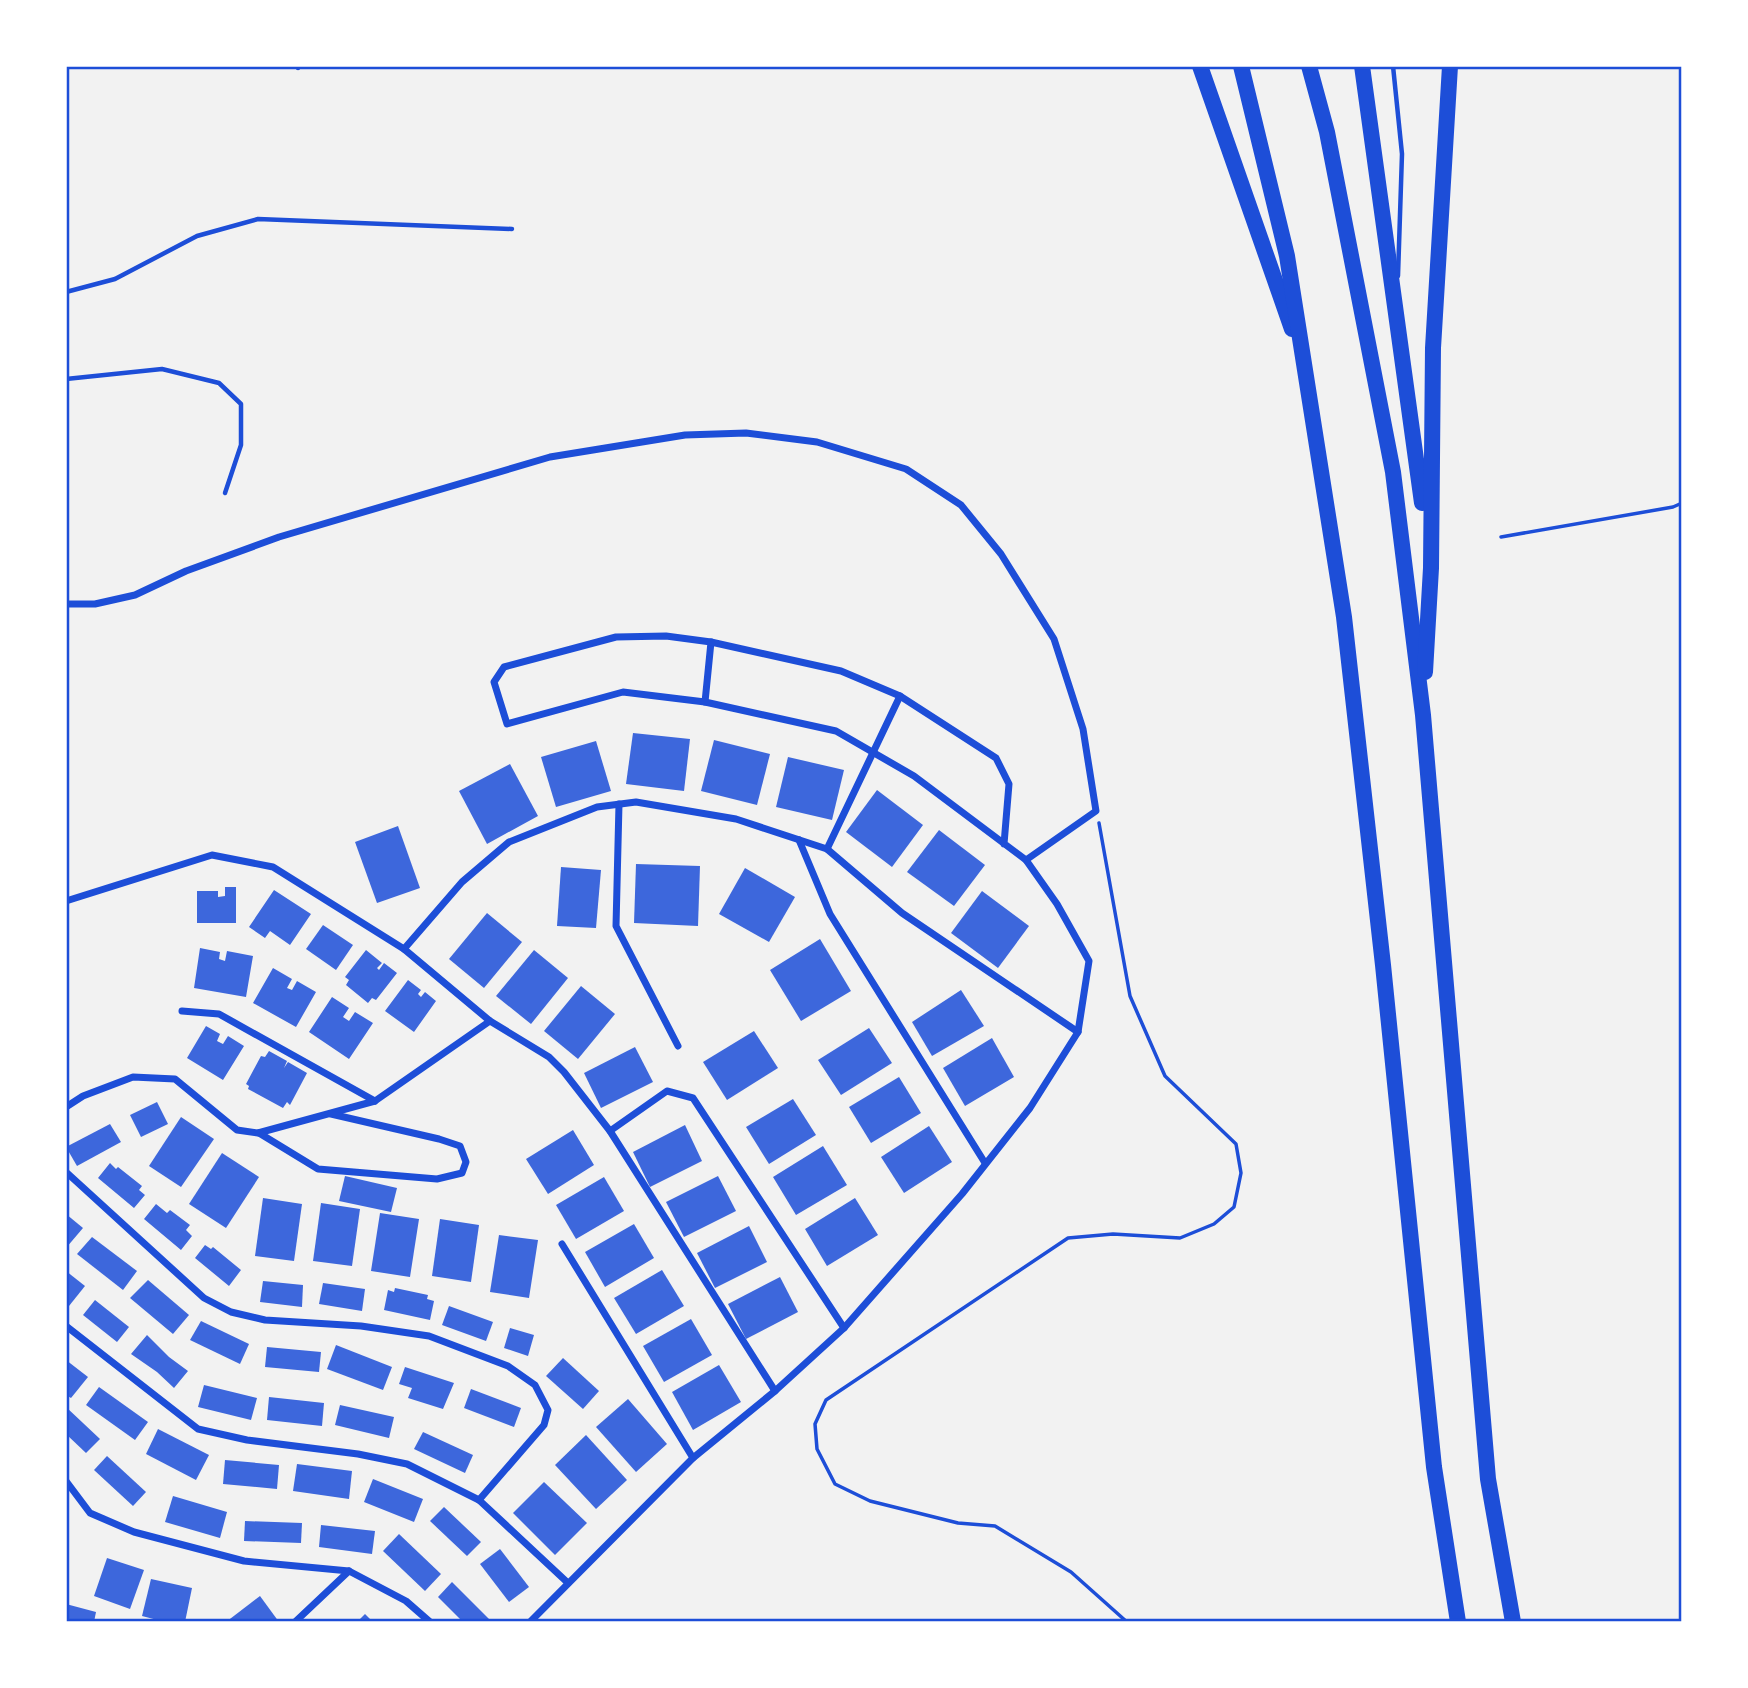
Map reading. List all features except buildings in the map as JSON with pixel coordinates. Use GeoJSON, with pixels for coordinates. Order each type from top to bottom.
{"type":"FeatureCollection","features":[{"type":"Feature","properties":{"kind":"highway"},"geometry":{"type":"LineString","coordinates":[[1188,66],[1212,107]]}},
{"type":"Feature","properties":{"kind":"highway"},"geometry":{"type":"LineString","coordinates":[[1200,66],[1212,107],[1307,371]]}},
{"type":"Feature","properties":{"kind":"highway"},"geometry":{"type":"LineString","coordinates":[[1241,66],[1287,256],[1344,617],[1383,965],[1434,1467],[1458,1622]]}},
{"type":"Feature","properties":{"kind":"highway"},"geometry":{"type":"LineString","coordinates":[[1308,66],[1327,132],[1393,472],[1423,715],[1488,1479],[1513,1622]]}},
{"type":"Feature","properties":{"kind":"highway"},"geometry":{"type":"LineString","coordinates":[[1362,66],[1431,568]]}},
{"type":"Feature","properties":{"kind":"highway"},"geometry":{"type":"LineString","coordinates":[[1423,715],[1431,568],[1433,348],[1450,66]]}},
{"type":"Feature","properties":{"kind":"street"},"geometry":{"type":"LineString","coordinates":[[66,604],[95,604],[135,595],[186,570],[279,537],[550,457],[685,435],[746,433],[817,442],[906,469],[961,505],[1001,554],[1054,639],[1083,729],[1096,811],[1026,860]]}},
{"type":"Feature","properties":{"kind":"street"},"geometry":{"type":"LineString","coordinates":[[530,1622],[692,1458],[775,1391],[844,1328],[962,1194],[1030,1108],[1078,1032],[1089,961],[1057,904],[1026,860],[1004,844],[914,776],[836,731],[705,702],[623,692],[507,724],[494,682],[504,667],[616,637],[666,636],[711,642],[841,671],[901,696],[996,758],[1009,784],[1004,844]]}},
{"type":"Feature","properties":{"kind":"street"},"geometry":{"type":"LineString","coordinates":[[705,702],[711,642]]}},
{"type":"Feature","properties":{"kind":"street"},"geometry":{"type":"LineString","coordinates":[[827,849],[901,696]]}},
{"type":"Feature","properties":{"kind":"street"},"geometry":{"type":"LineString","coordinates":[[404,949],[462,881],[509,842],[597,807],[636,802],[736,819],[827,849],[902,913],[1078,1032]]}},
{"type":"Feature","properties":{"kind":"street"},"geometry":{"type":"LineString","coordinates":[[619,804],[616,926],[678,1046]]}},
{"type":"Feature","properties":{"kind":"street"},"geometry":{"type":"LineString","coordinates":[[799,840],[830,914],[985,1163]]}},
{"type":"Feature","properties":{"kind":"street"},"geometry":{"type":"LineString","coordinates":[[66,901],[212,855],[273,867],[404,949],[490,1021],[549,1057],[565,1072],[610,1131],[775,1391]]}},
{"type":"Feature","properties":{"kind":"street"},"geometry":{"type":"LineString","coordinates":[[182,1011],[219,1014],[375,1101]]}},
{"type":"Feature","properties":{"kind":"street"},"geometry":{"type":"LineString","coordinates":[[258,1133],[375,1101],[490,1021]]}},
{"type":"Feature","properties":{"kind":"street"},"geometry":{"type":"LineString","coordinates":[[66,1107],[83,1096],[133,1077],[175,1079],[237,1130],[258,1133],[317,1168],[438,1179],[462,1173],[466,1162],[460,1146],[330,1114]]}},
{"type":"Feature","properties":{"kind":"street"},"geometry":{"type":"LineString","coordinates":[[610,1131],[667,1091],[693,1098],[844,1328]]}},
{"type":"Feature","properties":{"kind":"street"},"geometry":{"type":"LineString","coordinates":[[66,1172],[204,1298],[231,1312],[265,1320],[361,1326],[429,1336],[508,1366],[535,1385],[548,1410],[544,1425],[479,1500]]}},
{"type":"Feature","properties":{"kind":"street"},"geometry":{"type":"LineString","coordinates":[[562,1244],[692,1458]]}},
{"type":"Feature","properties":{"kind":"street"},"geometry":{"type":"LineString","coordinates":[[66,1326],[198,1429],[247,1440],[358,1454],[407,1464],[479,1500],[568,1583]]}},
{"type":"Feature","properties":{"kind":"street"},"geometry":{"type":"LineString","coordinates":[[66,1481],[90,1513],[134,1532],[244,1561],[349,1571],[406,1601],[430,1622]]}},
{"type":"Feature","properties":{"kind":"street"},"geometry":{"type":"LineString","coordinates":[[295,1622],[349,1571]]}},
{"type":"Feature","properties":{"kind":"lane"},"geometry":{"type":"LineString","coordinates":[[1394,66],[1402,154],[1397,309]]}},
{"type":"Feature","properties":{"kind":"lane"},"geometry":{"type":"LineString","coordinates":[[66,292],[115,279],[197,236],[258,219],[512,229]]}},
{"type":"Feature","properties":{"kind":"lane"},"geometry":{"type":"LineString","coordinates":[[66,379],[162,369],[219,383],[241,404],[241,445],[225,494]]}},
{"type":"Feature","properties":{"kind":"path"},"geometry":{"type":"LineString","coordinates":[[1501,537],[1673,507],[1682,503]]}},
{"type":"Feature","properties":{"kind":"path"},"geometry":{"type":"LineString","coordinates":[[1096,811],[1130,996],[1165,1076],[1236,1144],[1241,1173],[1234,1207],[1214,1224],[1180,1238],[1113,1234],[1068,1238],[826,1400],[816,1424],[817,1449],[835,1484],[870,1501],[958,1523],[996,1526],[1071,1572],[1127,1622]]}}]}
